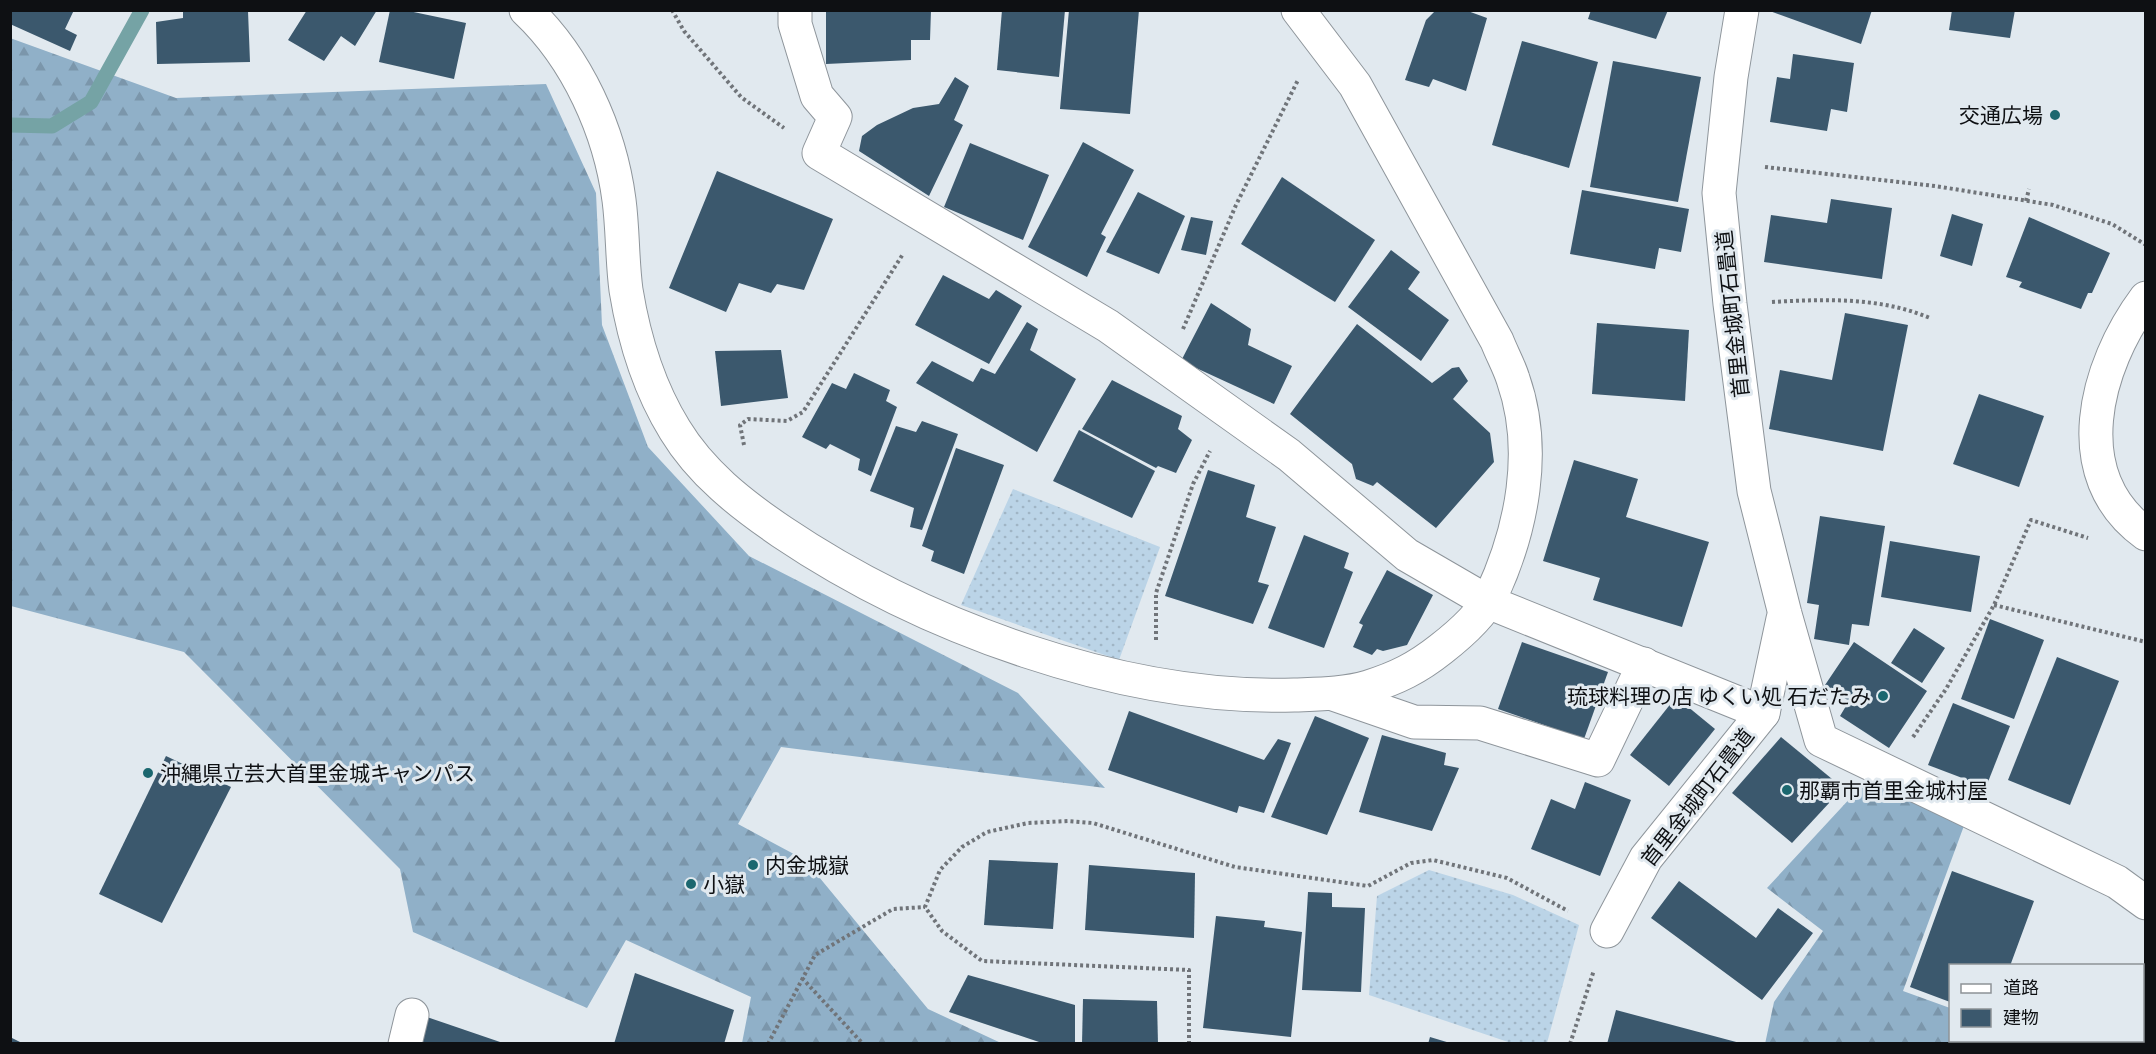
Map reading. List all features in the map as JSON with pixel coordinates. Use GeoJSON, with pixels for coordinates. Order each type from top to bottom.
{"type":"FeatureCollection","features":[{"type":"Feature","properties":{"kind":"street"},"geometry":{"type":"LineString","coordinates":[[526,10],[562,53],[588,98],[607,144],[619,200],[626,291],[636,337],[651,383],[676,432],[709,474],[746,507],[815,554],[942,618],[1034,653],[1100,672],[1156,683],[1248,696],[1332,694],[1366,688],[1414,670],[1456,637],[1488,603],[1508,558],[1521,513],[1524,467],[1523,428],[1514,381],[1497,341],[1355,85],[1299,10]]}},
{"type":"Feature","properties":{"kind":"street"},"geometry":{"type":"LineString","coordinates":[[795,10],[795,24],[817,96],[835,117],[819,153],[1108,326],[1289,455],[1407,555],[1488,603],[1763,713]]}},
{"type":"Feature","properties":{"kind":"street","name":"首里金城町石畳道"},"geometry":{"type":"LineString","coordinates":[[1742,10],[1731,77],[1719,193],[1730,304],[1754,491],[1785,614],[1821,740],[1889,773]]}},
{"type":"Feature","properties":{"kind":"street"},"geometry":{"type":"LineString","coordinates":[[2145,298],[2118,344],[2104,375],[2097,403],[2095,433],[2100,464],[2110,495],[2130,524],[2145,534]]}},
{"type":"Feature","properties":{"kind":"street","name":"首里金城町石畳道"},"geometry":{"type":"LineString","coordinates":[[1607,931],[1646,858],[1763,713],[1785,614]]}},
{"type":"Feature","properties":{"kind":"street"},"geometry":{"type":"LineString","coordinates":[[1332,694],[1414,722],[1480,723],[1598,760],[1644,664]]}},
{"type":"Feature","properties":{"kind":"street"},"geometry":{"type":"LineString","coordinates":[[1889,773],[2118,882],[2145,903]]}},
{"type":"Feature","properties":{"kind":"path"},"geometry":{"type":"LineString","coordinates":[[672,10],[684,31],[741,98],[819,153]]}},
{"type":"Feature","properties":{"kind":"path"},"geometry":{"type":"LineString","coordinates":[[1166,367],[1236,205],[1320,36]]}},
{"type":"Feature","properties":{"kind":"path"},"geometry":{"type":"LineString","coordinates":[[1722,163],[1935,186],[2053,205],[2112,224],[2145,245]]}},
{"type":"Feature","properties":{"kind":"path"},"geometry":{"type":"LineString","coordinates":[[2026,201],[2029,189]]}},
{"type":"Feature","properties":{"kind":"path"},"geometry":{"type":"LineString","coordinates":[[746,507],[752,485],[740,425],[748,419],[787,421],[802,412],[926,217]]}},
{"type":"Feature","properties":{"kind":"path"},"geometry":{"type":"LineString","coordinates":[[1730,304],[1831,299],[1904,307],[1930,318]]}},
{"type":"Feature","properties":{"kind":"path"},"geometry":{"type":"LineString","coordinates":[[1156,683],[1156,592],[1193,484],[1230,413]]}},
{"type":"Feature","properties":{"kind":"path"},"geometry":{"type":"LineString","coordinates":[[1889,773],[1946,689],[1994,605],[2031,520],[2092,540]]}},
{"type":"Feature","properties":{"kind":"path"},"geometry":{"type":"LineString","coordinates":[[1994,605],[2145,642]]}},
{"type":"Feature","properties":{"kind":"path"},"geometry":{"type":"LineString","coordinates":[[925,907],[940,870],[962,847],[987,832],[1028,823],[1068,821],[1093,824],[1235,867],[1368,886],[1411,863],[1433,860],[1507,878],[1607,931],[1570,1044]]}},
{"type":"Feature","properties":{"kind":"path"},"geometry":{"type":"LineString","coordinates":[[768,1044],[815,956],[893,909],[925,907]]}},
{"type":"Feature","properties":{"kind":"path"},"geometry":{"type":"LineString","coordinates":[[925,907],[942,931],[982,961],[1189,970],[1189,1044]]}},
{"type":"Feature","properties":{"kind":"path"},"geometry":{"type":"LineString","coordinates":[[802,978],[863,1044]]}},
{"type":"Feature","properties":{"kind":"shaded area"},"geometry":{"type":"Polygon","coordinates":[[[1013,489],[1160,547],[1119,660],[961,605],[1013,489]]]}},
{"type":"Feature","properties":{"kind":"shaded area"},"geometry":{"type":"Polygon","coordinates":[[[1429,870],[1513,895],[1579,925],[1547,1043],[1511,1043],[1369,995],[1377,896],[1429,870]]]}},
{"type":"Feature","properties":{"kind":"green space"},"geometry":{"type":"Polygon","coordinates":[[[10,38],[176,98],[546,84],[596,193],[602,325],[648,447],[749,556],[1018,693],[1105,788],[781,747],[738,824],[805,860],[928,1009],[1001,1043],[742,1043],[751,997],[626,940],[587,1008],[413,932],[400,869],[184,652],[11,606],[10,38]]]}},
{"type":"Feature","properties":{"kind":"green space"},"geometry":{"type":"Polygon","coordinates":[[[1867,780],[1965,823],[1903,991],[1949,1008],[1949,1042],[2036,1043],[1765,1044],[1774,1002],[1823,931],[1767,888],[1867,780]]]}},
{"type":"Feature","properties":{"kind":"building"},"geometry":{"type":"Polygon","coordinates":[[[10,10],[74,10],[65,29],[77,35],[70,51],[10,24],[10,10]]]}},
{"type":"Feature","properties":{"kind":"building"},"geometry":{"type":"Polygon","coordinates":[[[183,10],[248,11],[250,62],[157,64],[156,22],[183,18],[183,10]]]}},
{"type":"Feature","properties":{"kind":"building"},"geometry":{"type":"Polygon","coordinates":[[[307,10],[377,10],[355,46],[341,36],[324,61],[288,40],[307,10]]]}},
{"type":"Feature","properties":{"kind":"building"},"geometry":{"type":"Polygon","coordinates":[[[390,10],[404,10],[466,23],[454,79],[379,62],[390,10]]]}},
{"type":"Feature","properties":{"kind":"building"},"geometry":{"type":"Polygon","coordinates":[[[826,10],[931,10],[930,40],[911,40],[911,60],[826,64],[826,10]]]}},
{"type":"Feature","properties":{"kind":"building"},"geometry":{"type":"Polygon","coordinates":[[[1002,10],[1065,10],[1059,77],[997,70],[1002,10]]]}},
{"type":"Feature","properties":{"kind":"building"},"geometry":{"type":"Polygon","coordinates":[[[1069,10],[1139,10],[1130,114],[1060,109],[1069,10]]]}},
{"type":"Feature","properties":{"kind":"building"},"geometry":{"type":"Polygon","coordinates":[[[1436,10],[1465,10],[1487,18],[1466,91],[1433,79],[1429,87],[1405,80],[1426,20],[1436,10]]]}},
{"type":"Feature","properties":{"kind":"building"},"geometry":{"type":"Polygon","coordinates":[[[1591,10],[1668,10],[1656,39],[1588,19],[1591,10]]]}},
{"type":"Feature","properties":{"kind":"building"},"geometry":{"type":"Polygon","coordinates":[[[1767,10],[1872,10],[1861,44],[1767,10]]]}},
{"type":"Feature","properties":{"kind":"building"},"geometry":{"type":"Polygon","coordinates":[[[1952,10],[2015,10],[2010,38],[1949,30],[1952,10]]]}},
{"type":"Feature","properties":{"kind":"building"},"geometry":{"type":"Polygon","coordinates":[[[1522,41],[1598,62],[1569,168],[1492,145],[1522,41]]]}},
{"type":"Feature","properties":{"kind":"building"},"geometry":{"type":"Polygon","coordinates":[[[1793,54],[1854,63],[1847,112],[1831,109],[1827,131],[1770,122],[1777,77],[1790,79],[1793,54]]]}},
{"type":"Feature","properties":{"kind":"building"},"geometry":{"type":"Polygon","coordinates":[[[1613,61],[1701,77],[1678,202],[1590,187],[1613,61]]]}},
{"type":"Feature","properties":{"kind":"building"},"geometry":{"type":"Polygon","coordinates":[[[955,77],[969,86],[954,120],[963,125],[929,196],[859,151],[862,136],[877,125],[913,108],[939,104],[955,77]]]}},
{"type":"Feature","properties":{"kind":"building"},"geometry":{"type":"Polygon","coordinates":[[[1083,142],[1134,170],[1101,234],[1106,237],[1087,277],[1028,247],[1083,142]]]}},
{"type":"Feature","properties":{"kind":"building"},"geometry":{"type":"Polygon","coordinates":[[[970,143],[1049,175],[1023,240],[944,207],[970,143]]]}},
{"type":"Feature","properties":{"kind":"building"},"geometry":{"type":"Polygon","coordinates":[[[717,171],[833,219],[804,290],[777,284],[771,293],[739,283],[726,312],[669,288],[717,171]]]}},
{"type":"Feature","properties":{"kind":"building"},"geometry":{"type":"Polygon","coordinates":[[[1282,177],[1375,240],[1335,302],[1241,244],[1282,177]]]}},
{"type":"Feature","properties":{"kind":"building"},"geometry":{"type":"Polygon","coordinates":[[[1582,190],[1689,209],[1681,252],[1659,248],[1655,269],[1570,254],[1582,190]]]}},
{"type":"Feature","properties":{"kind":"building"},"geometry":{"type":"Polygon","coordinates":[[[1138,192],[1185,216],[1159,274],[1106,252],[1138,192]]]}},
{"type":"Feature","properties":{"kind":"building"},"geometry":{"type":"Polygon","coordinates":[[[1831,199],[1892,208],[1882,279],[1764,262],[1771,215],[1827,223],[1831,199]]]}},
{"type":"Feature","properties":{"kind":"building"},"geometry":{"type":"Polygon","coordinates":[[[1952,214],[1983,224],[1972,266],[1940,256],[1952,214]]]}},
{"type":"Feature","properties":{"kind":"building"},"geometry":{"type":"Polygon","coordinates":[[[1191,217],[1213,221],[1206,255],[1181,250],[1191,217]]]}},
{"type":"Feature","properties":{"kind":"building"},"geometry":{"type":"Polygon","coordinates":[[[2029,217],[2110,253],[2092,293],[2088,293],[2081,309],[2019,287],[2022,282],[2006,277],[2029,217]]]}},
{"type":"Feature","properties":{"kind":"building"},"geometry":{"type":"Polygon","coordinates":[[[1391,250],[1420,272],[1408,289],[1449,320],[1421,361],[1348,307],[1391,250]]]}},
{"type":"Feature","properties":{"kind":"building"},"geometry":{"type":"Polygon","coordinates":[[[943,275],[989,299],[996,290],[1022,306],[989,364],[915,325],[943,275]]]}},
{"type":"Feature","properties":{"kind":"building"},"geometry":{"type":"Polygon","coordinates":[[[1211,303],[1251,329],[1248,345],[1292,366],[1274,404],[1181,361],[1211,303]]]}},
{"type":"Feature","properties":{"kind":"building"},"geometry":{"type":"Polygon","coordinates":[[[1845,313],[1908,325],[1883,451],[1769,429],[1780,370],[1832,380],[1845,313]]]}},
{"type":"Feature","properties":{"kind":"building"},"geometry":{"type":"Polygon","coordinates":[[[1027,322],[1038,329],[1030,350],[1076,379],[1037,452],[916,383],[932,361],[973,382],[981,368],[995,374],[1027,322]]]}},
{"type":"Feature","properties":{"kind":"building"},"geometry":{"type":"Polygon","coordinates":[[[1597,323],[1689,330],[1685,401],[1592,394],[1597,323]]]}},
{"type":"Feature","properties":{"kind":"building"},"geometry":{"type":"Polygon","coordinates":[[[1357,324],[1432,383],[1452,368],[1459,367],[1468,381],[1453,399],[1490,433],[1494,462],[1436,528],[1377,482],[1373,486],[1356,479],[1352,464],[1290,414],[1357,324]]]}},
{"type":"Feature","properties":{"kind":"building"},"geometry":{"type":"Polygon","coordinates":[[[781,350],[788,398],[721,406],[715,351],[781,350]]]}},
{"type":"Feature","properties":{"kind":"building"},"geometry":{"type":"Polygon","coordinates":[[[854,373],[890,390],[886,401],[897,407],[871,476],[858,470],[860,459],[830,444],[826,449],[802,437],[832,383],[846,389],[854,373]]]}},
{"type":"Feature","properties":{"kind":"building"},"geometry":{"type":"Polygon","coordinates":[[[1112,380],[1182,416],[1178,429],[1192,440],[1176,473],[1158,466],[1156,468],[1082,429],[1112,380]]]}},
{"type":"Feature","properties":{"kind":"building"},"geometry":{"type":"Polygon","coordinates":[[[1979,394],[2044,416],[2019,487],[1953,464],[1979,394]]]}},
{"type":"Feature","properties":{"kind":"building"},"geometry":{"type":"Polygon","coordinates":[[[922,421],[958,434],[922,530],[910,527],[914,508],[870,491],[896,426],[916,432],[922,421]]]}},
{"type":"Feature","properties":{"kind":"building"},"geometry":{"type":"Polygon","coordinates":[[[1079,430],[1155,471],[1132,518],[1053,481],[1079,430]]]}},
{"type":"Feature","properties":{"kind":"building"},"geometry":{"type":"Polygon","coordinates":[[[956,448],[1004,465],[964,574],[931,561],[934,551],[922,546],[956,448]]]}},
{"type":"Feature","properties":{"kind":"building"},"geometry":{"type":"Polygon","coordinates":[[[1574,460],[1638,479],[1626,517],[1709,542],[1682,627],[1593,600],[1600,578],[1543,561],[1574,460]]]}},
{"type":"Feature","properties":{"kind":"building"},"geometry":{"type":"Polygon","coordinates":[[[1208,470],[1255,485],[1246,517],[1276,527],[1258,582],[1269,585],[1253,624],[1165,596],[1208,470]]]}},
{"type":"Feature","properties":{"kind":"building"},"geometry":{"type":"Polygon","coordinates":[[[1820,516],[1885,526],[1869,626],[1852,624],[1849,645],[1814,639],[1819,605],[1807,603],[1820,516]]]}},
{"type":"Feature","properties":{"kind":"building"},"geometry":{"type":"Polygon","coordinates":[[[1304,535],[1349,553],[1344,568],[1353,572],[1324,648],[1268,628],[1304,535]]]}},
{"type":"Feature","properties":{"kind":"building"},"geometry":{"type":"Polygon","coordinates":[[[1890,541],[1980,556],[1971,612],[1881,597],[1890,541]]]}},
{"type":"Feature","properties":{"kind":"building"},"geometry":{"type":"Polygon","coordinates":[[[1387,570],[1433,595],[1407,645],[1383,651],[1377,649],[1372,655],[1353,647],[1363,625],[1359,623],[1387,570]]]}},
{"type":"Feature","properties":{"kind":"building"},"geometry":{"type":"Polygon","coordinates":[[[1990,619],[2044,640],[2014,719],[1961,699],[1990,619]]]}},
{"type":"Feature","properties":{"kind":"building"},"geometry":{"type":"Polygon","coordinates":[[[1914,628],[1945,648],[1922,683],[1891,663],[1914,628]]]}},
{"type":"Feature","properties":{"kind":"building"},"geometry":{"type":"Polygon","coordinates":[[[1522,642],[1608,672],[1584,739],[1498,709],[1522,642]]]}},
{"type":"Feature","properties":{"kind":"building","name":"琉球料理の店 ゆくい処 石だたみ"},"geometry":{"type":"Polygon","coordinates":[[[1854,642],[1927,691],[1889,748],[1840,716],[1849,701],[1825,685],[1854,642]]]}},
{"type":"Feature","properties":{"kind":"building"},"geometry":{"type":"Polygon","coordinates":[[[2057,657],[2119,681],[2070,805],[2008,780],[2057,657]]]}},
{"type":"Feature","properties":{"kind":"building"},"geometry":{"type":"Polygon","coordinates":[[[1676,697],[1715,729],[1669,786],[1630,755],[1676,697]]]}},
{"type":"Feature","properties":{"kind":"building"},"geometry":{"type":"Polygon","coordinates":[[[1953,703],[2010,726],[1986,787],[1928,765],[1953,703]]]}},
{"type":"Feature","properties":{"kind":"building"},"geometry":{"type":"Polygon","coordinates":[[[1129,711],[1264,760],[1278,739],[1291,743],[1264,813],[1239,806],[1237,813],[1108,770],[1129,711]]]}},
{"type":"Feature","properties":{"kind":"building"},"geometry":{"type":"Polygon","coordinates":[[[1315,716],[1369,738],[1327,835],[1271,817],[1315,716]]]}},
{"type":"Feature","properties":{"kind":"building"},"geometry":{"type":"Polygon","coordinates":[[[1382,735],[1446,753],[1444,765],[1459,768],[1432,831],[1359,812],[1382,735]]]}},
{"type":"Feature","properties":{"kind":"building","name":"那覇市首里金城村屋"},"geometry":{"type":"Polygon","coordinates":[[[1781,737],[1843,788],[1792,843],[1732,793],[1781,737]]]}},
{"type":"Feature","properties":{"kind":"building"},"geometry":{"type":"Polygon","coordinates":[[[166,756],[231,787],[162,923],[99,894],[166,756]]]}},
{"type":"Feature","properties":{"kind":"building"},"geometry":{"type":"Polygon","coordinates":[[[1585,782],[1631,800],[1600,876],[1531,849],[1551,799],[1575,809],[1585,782]]]}},
{"type":"Feature","properties":{"kind":"building"},"geometry":{"type":"Polygon","coordinates":[[[989,860],[1058,863],[1053,929],[984,925],[989,860]]]}},
{"type":"Feature","properties":{"kind":"building"},"geometry":{"type":"Polygon","coordinates":[[[1089,865],[1195,873],[1194,938],[1085,930],[1089,865]]]}},
{"type":"Feature","properties":{"kind":"building"},"geometry":{"type":"Polygon","coordinates":[[[1952,871],[2034,901],[2011,964],[1949,964],[1949,1002],[1910,987],[1952,871]]]}},
{"type":"Feature","properties":{"kind":"building"},"geometry":{"type":"Polygon","coordinates":[[[1679,881],[1756,938],[1778,908],[1813,933],[1762,1000],[1651,918],[1679,881]]]}},
{"type":"Feature","properties":{"kind":"building"},"geometry":{"type":"Polygon","coordinates":[[[1308,892],[1332,893],[1332,907],[1365,908],[1361,992],[1302,990],[1308,892]]]}},
{"type":"Feature","properties":{"kind":"building"},"geometry":{"type":"Polygon","coordinates":[[[1216,916],[1265,921],[1264,927],[1302,932],[1291,1037],[1203,1028],[1216,916]]]}},
{"type":"Feature","properties":{"kind":"building"},"geometry":{"type":"Polygon","coordinates":[[[635,973],[734,1010],[724,1044],[614,1044],[635,973]]]}},
{"type":"Feature","properties":{"kind":"building"},"geometry":{"type":"Polygon","coordinates":[[[968,975],[1075,1005],[1075,1044],[1045,1044],[949,1012],[968,975]]]}},
{"type":"Feature","properties":{"kind":"building"},"geometry":{"type":"Polygon","coordinates":[[[1083,999],[1157,1001],[1158,1044],[1082,1044],[1083,999]]]}},
{"type":"Feature","properties":{"kind":"building"},"geometry":{"type":"Polygon","coordinates":[[[1616,1010],[1740,1043],[1740,1044],[1607,1044],[1616,1010]]]}},
{"type":"Feature","properties":{"kind":"building"},"geometry":{"type":"Polygon","coordinates":[[[2144,1014],[2146,1016],[2146,1044],[2078,1044],[2080,1042],[2144,1042],[2144,1014]]]}},
{"type":"Feature","properties":{"kind":"building"},"geometry":{"type":"Polygon","coordinates":[[[424,1016],[503,1043],[503,1044],[416,1044],[424,1016]]]}},
{"type":"Feature","properties":{"kind":"building"},"geometry":{"type":"Polygon","coordinates":[[[10,1037],[24,1044],[10,1044],[10,1037]]]}},
{"type":"Feature","properties":{"kind":"building"},"geometry":{"type":"Polygon","coordinates":[[[1430,1037],[1450,1043],[1450,1044],[1428,1044],[1430,1037]]]}},
{"type":"Feature","properties":{"kind":"waterway"},"geometry":{"type":"LineString","coordinates":[[10,125],[52,126],[91,102],[142,10]]}},
{"type":"Feature","properties":{"kind":"place","name":"交通広場"},"geometry":{"type":"Point","coordinates":[2055,115]}},
{"type":"Feature","properties":{"kind":"place","name":"琉球料理の店 ゆくい処 石だたみ"},"geometry":{"type":"Point","coordinates":[1883,696]}},
{"type":"Feature","properties":{"kind":"place","name":"沖縄県立芸大首里金城キャンパス"},"geometry":{"type":"Point","coordinates":[148,773]}},
{"type":"Feature","properties":{"kind":"place","name":"那覇市首里金城村屋"},"geometry":{"type":"Point","coordinates":[1787,790]}},
{"type":"Feature","properties":{"kind":"place","name":"内金城嶽"},"geometry":{"type":"Point","coordinates":[753,865]}},
{"type":"Feature","properties":{"kind":"place","name":"小嶽"},"geometry":{"type":"Point","coordinates":[691,884]}}]}
